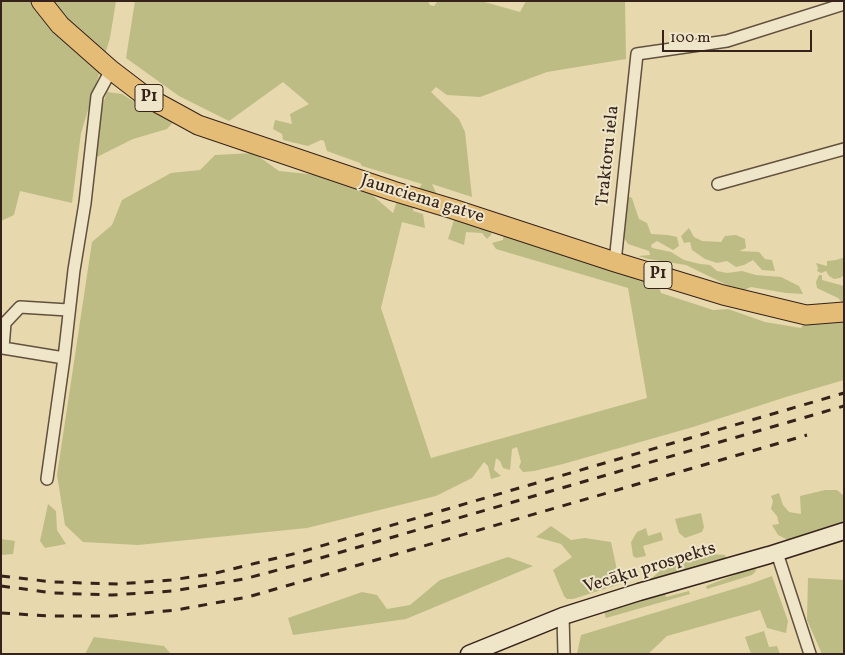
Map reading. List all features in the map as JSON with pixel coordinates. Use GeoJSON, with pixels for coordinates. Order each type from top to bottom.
{"type":"FeatureCollection","features":[{"type":"Feature","properties":{"kind":"main road","name":"Jaunciema gatve"},"geometry":{"type":"LineString","coordinates":[[41,1],[60,25],[111,70],[145,96],[198,125],[375,185],[724,295],[806,315],[844,312]]}},
{"type":"Feature","properties":{"kind":"main road","name":"Vecāķu prospekts"},"geometry":{"type":"LineString","coordinates":[[470,654],[563,616],[639,592],[777,553],[844,531]]}},
{"type":"Feature","properties":{"kind":"street","name":"Traktoru iela"},"geometry":{"type":"LineString","coordinates":[[615,262],[637,54],[728,41],[844,4]]}},
{"type":"Feature","properties":{"kind":"street"},"geometry":{"type":"LineString","coordinates":[[47,480],[64,358],[68,310],[85,204],[97,96],[111,70]]}},
{"type":"Feature","properties":{"kind":"street"},"geometry":{"type":"LineString","coordinates":[[718,184],[844,149]]}},
{"type":"Feature","properties":{"kind":"street"},"geometry":{"type":"LineString","coordinates":[[64,358],[3,348],[6,322],[20,307],[68,310]]}},
{"type":"Feature","properties":{"kind":"street"},"geometry":{"type":"LineString","coordinates":[[777,553],[810,654]]}},
{"type":"Feature","properties":{"kind":"street"},"geometry":{"type":"LineString","coordinates":[[563,616],[564,654]]}},
{"type":"Feature","properties":{"kind":"shaded area"},"geometry":{"type":"Polygon","coordinates":[[[1,1],[116,1],[110,38],[81,133],[72,203],[20,191],[14,215],[1,221],[1,1]]]}},
{"type":"Feature","properties":{"kind":"shaded area"},"geometry":{"type":"Polygon","coordinates":[[[135,1],[428,1],[430,5],[434,6],[437,2],[435,1],[481,1],[520,12],[526,1],[625,1],[626,59],[547,72],[480,97],[447,95],[436,87],[431,92],[459,119],[465,132],[472,197],[432,184],[437,195],[418,190],[422,184],[362,166],[360,163],[327,151],[324,141],[321,140],[308,146],[283,140],[282,134],[273,129],[275,120],[292,124],[290,114],[309,104],[283,82],[229,121],[179,96],[126,58],[135,1]]]}},
{"type":"Feature","properties":{"kind":"shaded area"},"geometry":{"type":"Polygon","coordinates":[[[107,92],[122,94],[133,101],[134,97],[174,121],[167,129],[133,139],[93,159],[101,110],[107,92]]]}},
{"type":"Feature","properties":{"kind":"shaded area"},"geometry":{"type":"Polygon","coordinates":[[[254,153],[279,171],[328,176],[364,188],[393,213],[398,198],[414,204],[413,211],[423,214],[425,228],[402,222],[381,308],[431,458],[647,398],[628,288],[496,249],[492,243],[503,240],[504,231],[657,282],[661,293],[713,310],[728,309],[765,322],[801,328],[805,322],[844,320],[844,380],[693,427],[534,471],[523,472],[519,467],[521,462],[517,447],[512,449],[510,470],[503,468],[500,461],[496,458],[494,470],[501,476],[491,479],[488,466],[484,462],[472,478],[436,496],[307,528],[138,545],[83,542],[65,525],[57,475],[92,242],[112,225],[122,200],[171,173],[200,170],[215,155],[254,153]]]}},
{"type":"Feature","properties":{"kind":"shaded area"},"geometry":{"type":"Polygon","coordinates":[[[622,193],[632,198],[639,219],[647,223],[651,234],[677,237],[679,246],[673,250],[657,241],[651,245],[652,248],[671,252],[684,260],[710,265],[717,271],[727,273],[742,271],[756,275],[781,277],[799,286],[803,294],[751,287],[744,290],[729,286],[686,265],[638,256],[650,255],[649,251],[628,244],[622,235],[622,193]]]}},
{"type":"Feature","properties":{"kind":"shaded area"},"geometry":{"type":"Polygon","coordinates":[[[455,217],[492,227],[491,235],[487,239],[482,233],[466,232],[464,245],[448,239],[455,217]]]}},
{"type":"Feature","properties":{"kind":"shaded area"},"geometry":{"type":"Polygon","coordinates":[[[689,228],[694,237],[702,241],[721,242],[725,236],[736,235],[745,239],[746,248],[739,251],[759,252],[765,259],[772,260],[775,271],[762,270],[753,260],[736,267],[727,261],[717,263],[705,259],[692,250],[690,242],[684,243],[681,236],[689,228]]]}},
{"type":"Feature","properties":{"kind":"shaded area"},"geometry":{"type":"Polygon","coordinates":[[[844,258],[844,275],[840,278],[834,279],[826,271],[821,273],[817,271],[816,263],[827,266],[827,261],[844,258]]]}},
{"type":"Feature","properties":{"kind":"shaded area"},"geometry":{"type":"Polygon","coordinates":[[[819,275],[822,275],[822,280],[844,286],[844,304],[838,298],[817,288],[816,282],[819,275]]]}},
{"type":"Feature","properties":{"kind":"shaded area"},"geometry":{"type":"Polygon","coordinates":[[[825,490],[837,490],[844,496],[844,522],[788,540],[778,535],[772,525],[779,524],[777,516],[771,509],[773,501],[771,496],[779,493],[783,505],[789,512],[801,514],[800,496],[825,490]]]}},
{"type":"Feature","properties":{"kind":"shaded area"},"geometry":{"type":"Polygon","coordinates":[[[48,504],[56,511],[57,530],[66,544],[45,548],[40,541],[48,504]]]}},
{"type":"Feature","properties":{"kind":"shaded area"},"geometry":{"type":"Polygon","coordinates":[[[701,513],[704,527],[702,532],[685,538],[679,533],[675,519],[701,513]]]}},
{"type":"Feature","properties":{"kind":"shaded area"},"geometry":{"type":"Polygon","coordinates":[[[551,526],[571,540],[585,538],[611,542],[620,584],[573,599],[567,599],[553,570],[572,557],[561,544],[536,537],[551,526]]]}},
{"type":"Feature","properties":{"kind":"shaded area"},"geometry":{"type":"Polygon","coordinates":[[[646,528],[648,536],[661,532],[663,540],[643,546],[646,556],[636,558],[633,556],[631,542],[637,532],[646,528]]]}},
{"type":"Feature","properties":{"kind":"shaded area"},"geometry":{"type":"Polygon","coordinates":[[[1,539],[15,541],[13,554],[1,555],[1,539]]]}},
{"type":"Feature","properties":{"kind":"shaded area"},"geometry":{"type":"Polygon","coordinates":[[[709,554],[725,555],[727,561],[649,582],[645,581],[652,578],[663,568],[709,554]]]}},
{"type":"Feature","properties":{"kind":"shaded area"},"geometry":{"type":"Polygon","coordinates":[[[508,557],[533,566],[406,619],[293,635],[288,618],[362,592],[377,595],[387,609],[410,605],[440,580],[508,557]]]}},
{"type":"Feature","properties":{"kind":"shaded area"},"geometry":{"type":"Polygon","coordinates":[[[755,567],[756,571],[752,575],[707,589],[706,586],[755,567]]]}},
{"type":"Feature","properties":{"kind":"shaded area"},"geometry":{"type":"Polygon","coordinates":[[[772,576],[788,621],[786,633],[767,628],[760,610],[667,636],[648,654],[577,654],[581,635],[772,576]]]}},
{"type":"Feature","properties":{"kind":"shaded area"},"geometry":{"type":"Polygon","coordinates":[[[808,578],[844,580],[844,654],[822,654],[807,620],[808,578]]]}},
{"type":"Feature","properties":{"kind":"shaded area"},"geometry":{"type":"Polygon","coordinates":[[[664,590],[666,597],[689,591],[690,594],[606,618],[603,608],[664,590]]]}},
{"type":"Feature","properties":{"kind":"shaded area"},"geometry":{"type":"Polygon","coordinates":[[[764,631],[769,647],[777,646],[780,654],[751,654],[745,637],[764,631]]]}},
{"type":"Feature","properties":{"kind":"shaded area"},"geometry":{"type":"Polygon","coordinates":[[[94,637],[164,646],[171,654],[85,654],[94,637]]]}},
{"type":"Feature","properties":{"kind":"railway"},"geometry":{"type":"LineString","coordinates":[[1,576],[53,582],[118,584],[171,580],[212,574],[297,553],[844,393]]}},
{"type":"Feature","properties":{"kind":"railway"},"geometry":{"type":"LineString","coordinates":[[1,586],[54,593],[112,595],[173,591],[244,579],[844,406]]}},
{"type":"Feature","properties":{"kind":"railway"},"geometry":{"type":"LineString","coordinates":[[1,613],[50,616],[112,616],[176,610],[248,597],[807,435]]}}]}
